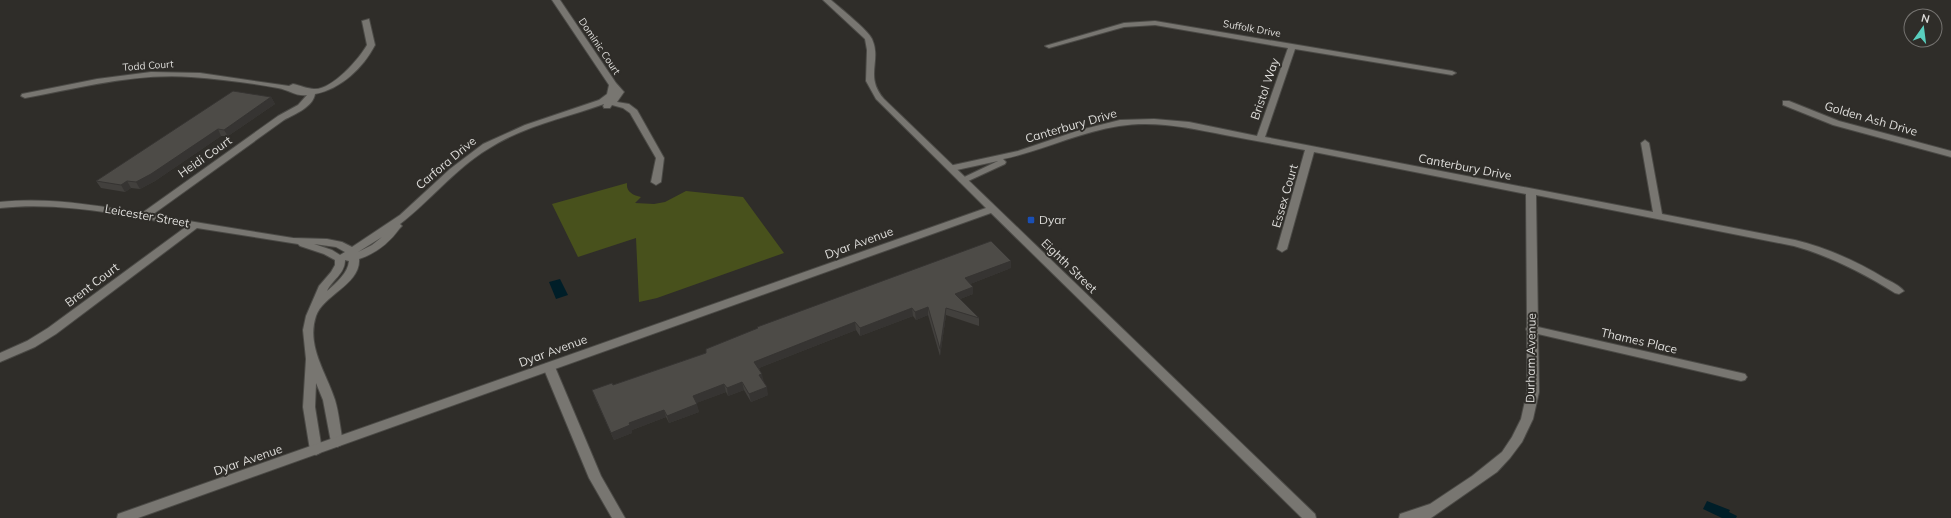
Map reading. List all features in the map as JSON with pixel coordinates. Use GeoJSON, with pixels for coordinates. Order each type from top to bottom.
{"type":"FeatureCollection","features":[{"type":"Feature","properties":{"kind":"street","name":"Dominic Court"},"geometry":{"type":"LineString","coordinates":[[556,0],[613,85],[620,92],[607,104]]}},
{"type":"Feature","properties":{"kind":"street","name":"Eighth Street"},"geometry":{"type":"LineString","coordinates":[[827,0],[868,38],[871,45],[870,80],[876,93],[992,209],[1310,518]]}},
{"type":"Feature","properties":{"kind":"street"},"geometry":{"type":"LineString","coordinates":[[307,92],[331,86],[358,65],[369,52],[371,45],[366,21]]}},
{"type":"Feature","properties":{"kind":"street","name":"Suffolk Drive"},"geometry":{"type":"LineString","coordinates":[[1049,46],[1116,26],[1155,23],[1452,73]]}},
{"type":"Feature","properties":{"kind":"street","name":"Bristol Way"},"geometry":{"type":"LineString","coordinates":[[1260,140],[1292,46]]}},
{"type":"Feature","properties":{"kind":"street","name":"Todd Court"},"geometry":{"type":"LineString","coordinates":[[25,96],[105,80],[149,75],[206,76],[274,85],[307,92]]}},
{"type":"Feature","properties":{"kind":"street","name":"Heidi Court"},"geometry":{"type":"LineString","coordinates":[[144,216],[281,118],[307,92]]}},
{"type":"Feature","properties":{"kind":"street","name":"Golden Ash Drive"},"geometry":{"type":"LineString","coordinates":[[1786,103],[1836,123],[1951,154]]}},
{"type":"Feature","properties":{"kind":"street"},"geometry":{"type":"LineString","coordinates":[[607,104],[625,112],[637,120],[660,158],[656,182]]}},
{"type":"Feature","properties":{"kind":"street","name":"Carfora Drive"},"geometry":{"type":"LineString","coordinates":[[340,259],[353,254],[368,253],[378,247],[387,239],[404,217],[472,156],[487,145],[518,130],[555,118],[581,114],[607,104]]}},
{"type":"Feature","properties":{"kind":"street","name":"Canterbury Drive"},"geometry":{"type":"LineString","coordinates":[[952,168],[1020,153],[1102,127],[1138,122],[1189,125],[1815,248],[1855,265],[1899,291]]}},
{"type":"Feature","properties":{"kind":"street"},"geometry":{"type":"LineString","coordinates":[[1645,143],[1658,216]]}},
{"type":"Feature","properties":{"kind":"street","name":"Essex Court"},"geometry":{"type":"LineString","coordinates":[[1282,250],[1310,149]]}},
{"type":"Feature","properties":{"kind":"street","name":"Canterbury Drive"},"geometry":{"type":"LineString","coordinates":[[963,180],[1020,153]]}},
{"type":"Feature","properties":{"kind":"street","name":"Durham Avenue"},"geometry":{"type":"LineString","coordinates":[[1422,518],[1436,506],[1493,469],[1510,451],[1522,432],[1530,412],[1533,392],[1531,330],[1531,191]]}},
{"type":"Feature","properties":{"kind":"street","name":"Leicester Street"},"geometry":{"type":"LineString","coordinates":[[0,204],[50,202],[293,241],[334,244],[346,247],[353,254]]}},
{"type":"Feature","properties":{"kind":"street","name":"Dyar Avenue"},"geometry":{"type":"LineString","coordinates":[[123,518],[992,209]]}},
{"type":"Feature","properties":{"kind":"street","name":"Brent Court"},"geometry":{"type":"LineString","coordinates":[[0,358],[31,344],[52,331],[195,225]]}},
{"type":"Feature","properties":{"kind":"street","name":"Leicester Street"},"geometry":{"type":"LineString","coordinates":[[293,241],[328,252],[340,259]]}},
{"type":"Feature","properties":{"kind":"street"},"geometry":{"type":"LineString","coordinates":[[316,305],[347,277],[355,262],[353,254]]}},
{"type":"Feature","properties":{"kind":"street"},"geometry":{"type":"LineString","coordinates":[[316,450],[309,407],[312,359],[308,330],[311,316],[324,286],[336,274],[340,265],[340,259]]}},
{"type":"Feature","properties":{"kind":"street","name":"Thames Place"},"geometry":{"type":"LineString","coordinates":[[1531,330],[1741,377]]}},
{"type":"Feature","properties":{"kind":"street"},"geometry":{"type":"LineString","coordinates":[[312,359],[329,400],[338,442]]}},
{"type":"Feature","properties":{"kind":"street"},"geometry":{"type":"LineString","coordinates":[[549,367],[595,478],[619,518]]}},
{"type":"Feature","properties":{"kind":"street","name":"Durham Avenue"},"geometry":{"type":"LineString","coordinates":[[1405,518],[1436,506]]}},
{"type":"Feature","properties":{"kind":"green space"},"geometry":{"type":"Polygon","coordinates":[[[627,183],[628,189],[631,193],[641,197],[635,203],[654,204],[665,202],[686,191],[743,197],[784,253],[657,298],[639,302],[636,238],[578,257],[552,204],[627,183]]]}},
{"type":"Feature","properties":{"kind":"water"},"geometry":{"type":"Polygon","coordinates":[[[560,279],[568,295],[556,299],[549,282],[560,279]]]}},
{"type":"Feature","properties":{"kind":"water"},"geometry":{"type":"Polygon","coordinates":[[[1707,501],[1730,510],[1729,512],[1737,516],[1736,518],[1722,518],[1703,509],[1707,501]]]}},
{"type":"Feature","properties":{"kind":"building"},"geometry":{"type":"Polygon","coordinates":[[[233,91],[271,97],[224,130],[218,129],[151,174],[136,182],[127,181],[121,185],[96,181],[233,91]]]}},
{"type":"Feature","properties":{"kind":"building"},"geometry":{"type":"Polygon","coordinates":[[[991,241],[1011,261],[965,278],[973,287],[955,294],[979,318],[946,308],[940,349],[928,307],[915,312],[912,308],[860,328],[855,322],[754,362],[762,374],[759,375],[767,387],[749,394],[742,382],[727,388],[724,384],[693,396],[697,404],[667,416],[664,410],[629,423],[630,425],[611,433],[592,390],[612,383],[613,385],[706,353],[706,349],[758,328],[757,327],[991,241]]]}},
{"type":"Feature","properties":{"kind":"place","name":"Dyar"},"geometry":{"type":"Point","coordinates":[1031,220]}}]}
